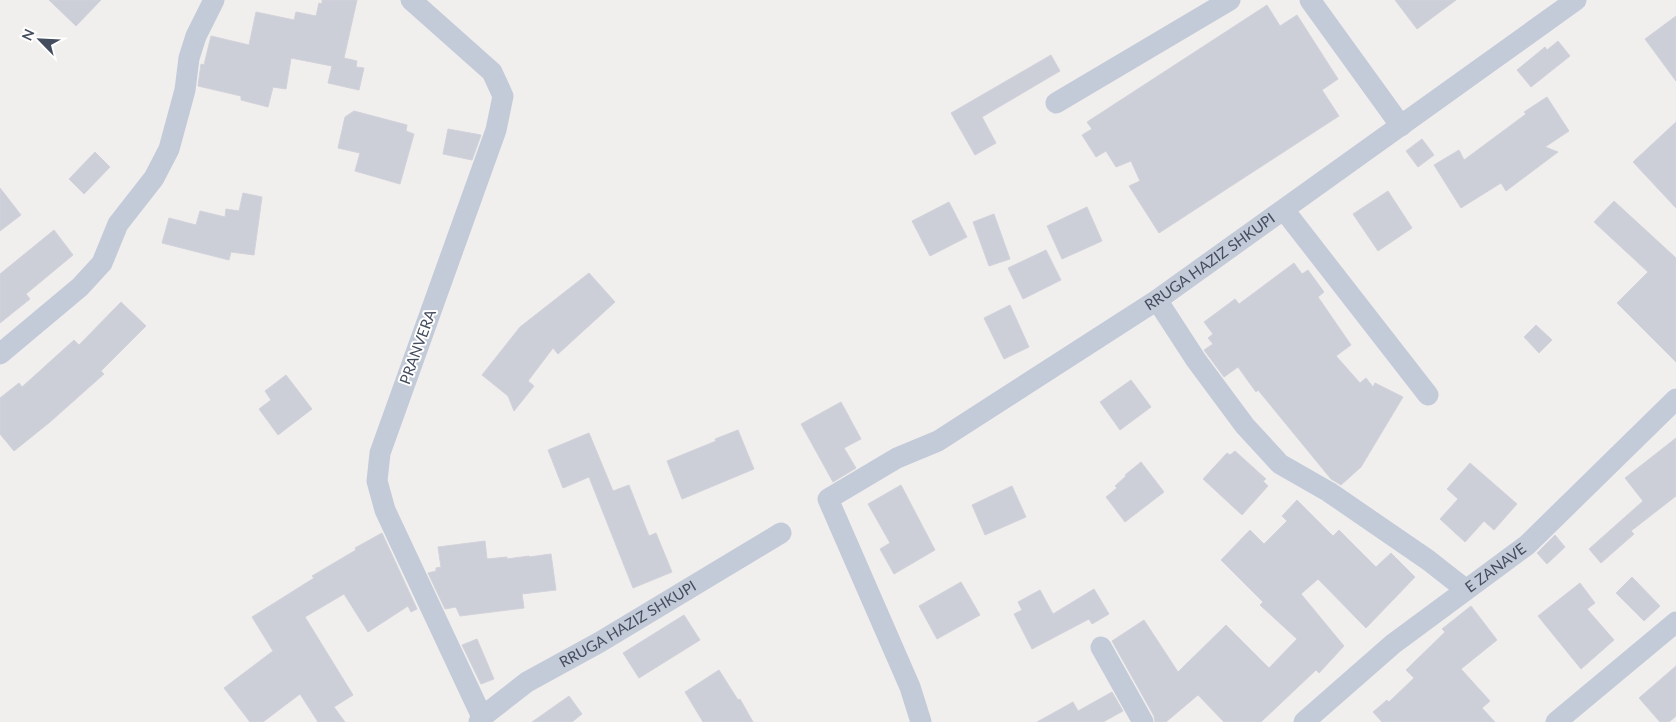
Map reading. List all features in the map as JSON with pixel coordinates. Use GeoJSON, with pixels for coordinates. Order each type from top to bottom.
{"type":"FeatureCollection","features":[{"type":"Feature","properties":{"kind":"street"},"geometry":{"type":"LineString","coordinates":[[0,354],[80,287],[102,263],[118,224],[154,178],[169,148],[184,90],[189,58],[196,36],[214,0]]}},
{"type":"Feature","properties":{"kind":"street","name":"PRANVERA"},"geometry":{"type":"LineString","coordinates":[[411,0],[492,72],[503,96],[496,130],[380,453],[377,481],[385,510],[480,720]]}},
{"type":"Feature","properties":{"kind":"street"},"geometry":{"type":"LineString","coordinates":[[1056,103],[1230,0]]}},
{"type":"Feature","properties":{"kind":"street"},"geometry":{"type":"LineString","coordinates":[[1310,0],[1401,126]]}},
{"type":"Feature","properties":{"kind":"street","name":"RRUGA HAZIZ SHKUPI"},"geometry":{"type":"LineString","coordinates":[[921,722],[910,688],[828,499],[898,458],[938,440],[1157,300],[1576,0]]}},
{"type":"Feature","properties":{"kind":"street"},"geometry":{"type":"LineString","coordinates":[[1284,210],[1428,395]]}},
{"type":"Feature","properties":{"kind":"street"},"geometry":{"type":"LineString","coordinates":[[1157,300],[1196,360],[1245,426],[1280,464],[1329,492],[1428,560],[1465,590]]}},
{"type":"Feature","properties":{"kind":"street","name":"E ZANAVE"},"geometry":{"type":"LineString","coordinates":[[1304,722],[1393,644],[1527,545],[1676,399]]}},
{"type":"Feature","properties":{"kind":"street","name":"RRUGA HAZIZ SHKUPI"},"geometry":{"type":"LineString","coordinates":[[480,720],[527,682],[600,642],[781,533]]}},
{"type":"Feature","properties":{"kind":"street"},"geometry":{"type":"LineString","coordinates":[[1556,722],[1676,622]]}},
{"type":"Feature","properties":{"kind":"street"},"geometry":{"type":"LineString","coordinates":[[1101,647],[1143,722]]}},
{"type":"Feature","properties":{"kind":"building"},"geometry":{"type":"Polygon","coordinates":[[[49,0],[101,0],[76,26],[49,0]]]}},
{"type":"Feature","properties":{"kind":"building"},"geometry":{"type":"Polygon","coordinates":[[[322,0],[357,0],[344,58],[357,61],[356,67],[364,68],[359,90],[328,83],[332,66],[291,58],[286,89],[273,87],[268,107],[241,100],[241,96],[198,86],[201,64],[204,65],[211,36],[249,45],[256,12],[294,20],[296,12],[316,16],[319,3],[322,4],[322,0]]]}},
{"type":"Feature","properties":{"kind":"building"},"geometry":{"type":"Polygon","coordinates":[[[1395,0],[1456,0],[1417,29],[1395,0]]]}},
{"type":"Feature","properties":{"kind":"building"},"geometry":{"type":"Polygon","coordinates":[[[1267,5],[1280,26],[1297,15],[1338,79],[1322,90],[1339,116],[1159,233],[1129,186],[1140,181],[1131,161],[1116,167],[1106,151],[1096,157],[1082,135],[1092,129],[1087,122],[1267,5]]]}},
{"type":"Feature","properties":{"kind":"building"},"geometry":{"type":"Polygon","coordinates":[[[1676,16],[1676,81],[1645,39],[1676,16]]]}},
{"type":"Feature","properties":{"kind":"building"},"geometry":{"type":"Polygon","coordinates":[[[1558,41],[1570,56],[1531,87],[1517,70],[1545,47],[1547,50],[1558,41]]]}},
{"type":"Feature","properties":{"kind":"building"},"geometry":{"type":"Polygon","coordinates":[[[1051,55],[1060,71],[982,117],[996,143],[975,155],[951,113],[1051,55]]]}},
{"type":"Feature","properties":{"kind":"building"},"geometry":{"type":"Polygon","coordinates":[[[1547,97],[1569,131],[1545,147],[1558,152],[1506,191],[1501,183],[1461,208],[1434,165],[1459,150],[1464,160],[1526,114],[1524,112],[1547,97]]]}},
{"type":"Feature","properties":{"kind":"building"},"geometry":{"type":"Polygon","coordinates":[[[354,111],[407,125],[406,131],[414,134],[400,184],[355,171],[360,153],[338,148],[345,117],[354,111]]]}},
{"type":"Feature","properties":{"kind":"building"},"geometry":{"type":"Polygon","coordinates":[[[1676,122],[1676,208],[1633,162],[1676,122]]]}},
{"type":"Feature","properties":{"kind":"building"},"geometry":{"type":"Polygon","coordinates":[[[448,129],[481,135],[472,160],[443,154],[448,129]]]}},
{"type":"Feature","properties":{"kind":"building"},"geometry":{"type":"Polygon","coordinates":[[[1422,139],[1434,155],[1418,167],[1406,151],[1422,139]]]}},
{"type":"Feature","properties":{"kind":"building"},"geometry":{"type":"Polygon","coordinates":[[[95,152],[110,167],[84,194],[69,179],[95,152]]]}},
{"type":"Feature","properties":{"kind":"building"},"geometry":{"type":"Polygon","coordinates":[[[0,188],[21,215],[0,231],[0,188]]]}},
{"type":"Feature","properties":{"kind":"building"},"geometry":{"type":"Polygon","coordinates":[[[1388,191],[1412,228],[1378,251],[1353,214],[1388,191]]]}},
{"type":"Feature","properties":{"kind":"building"},"geometry":{"type":"Polygon","coordinates":[[[243,193],[262,197],[254,255],[231,252],[229,260],[162,243],[169,218],[196,225],[200,211],[225,217],[226,209],[239,211],[243,193]]]}},
{"type":"Feature","properties":{"kind":"building"},"geometry":{"type":"Polygon","coordinates":[[[1614,201],[1676,258],[1676,362],[1617,303],[1648,272],[1594,222],[1614,201]]]}},
{"type":"Feature","properties":{"kind":"building"},"geometry":{"type":"Polygon","coordinates":[[[949,202],[967,237],[930,256],[912,221],[949,202]]]}},
{"type":"Feature","properties":{"kind":"building"},"geometry":{"type":"Polygon","coordinates":[[[1087,207],[1102,241],[1062,259],[1047,226],[1087,207]]]}},
{"type":"Feature","properties":{"kind":"building"},"geometry":{"type":"Polygon","coordinates":[[[994,214],[1010,259],[989,266],[973,222],[994,214]]]}},
{"type":"Feature","properties":{"kind":"building"},"geometry":{"type":"Polygon","coordinates":[[[54,230],[73,255],[26,294],[30,299],[0,323],[0,274],[54,230]]]}},
{"type":"Feature","properties":{"kind":"building"},"geometry":{"type":"Polygon","coordinates":[[[1046,250],[1061,280],[1023,299],[1008,268],[1046,250]]]}},
{"type":"Feature","properties":{"kind":"building"},"geometry":{"type":"Polygon","coordinates":[[[1294,263],[1302,274],[1308,270],[1324,292],[1318,297],[1351,345],[1336,356],[1360,383],[1366,378],[1373,387],[1375,383],[1403,397],[1361,467],[1341,485],[1331,479],[1258,390],[1256,392],[1238,367],[1224,377],[1204,350],[1213,344],[1208,338],[1213,334],[1204,322],[1235,299],[1239,304],[1294,263]]]}},
{"type":"Feature","properties":{"kind":"building"},"geometry":{"type":"Polygon","coordinates":[[[589,273],[615,302],[558,354],[553,348],[528,381],[534,386],[514,411],[508,396],[482,375],[520,327],[589,273]]]}},
{"type":"Feature","properties":{"kind":"building"},"geometry":{"type":"Polygon","coordinates":[[[121,302],[146,326],[101,371],[104,374],[14,451],[0,434],[0,398],[19,383],[22,387],[74,340],[79,345],[121,302]]]}},
{"type":"Feature","properties":{"kind":"building"},"geometry":{"type":"Polygon","coordinates":[[[1010,305],[1029,347],[1004,359],[984,318],[1010,305]]]}},
{"type":"Feature","properties":{"kind":"building"},"geometry":{"type":"Polygon","coordinates":[[[1536,325],[1552,340],[1539,353],[1524,337],[1536,325]]]}},
{"type":"Feature","properties":{"kind":"building"},"geometry":{"type":"Polygon","coordinates":[[[286,375],[312,409],[278,435],[259,409],[271,400],[265,391],[286,375]]]}},
{"type":"Feature","properties":{"kind":"building"},"geometry":{"type":"Polygon","coordinates":[[[1131,380],[1151,407],[1120,430],[1100,402],[1131,380]]]}},
{"type":"Feature","properties":{"kind":"building"},"geometry":{"type":"Polygon","coordinates":[[[841,402],[861,439],[844,448],[856,468],[833,482],[801,424],[841,402]]]}},
{"type":"Feature","properties":{"kind":"building"},"geometry":{"type":"Polygon","coordinates":[[[738,430],[754,469],[682,499],[667,461],[738,430]]]}},
{"type":"Feature","properties":{"kind":"building"},"geometry":{"type":"Polygon","coordinates":[[[589,433],[613,491],[629,485],[649,536],[656,533],[672,572],[633,588],[589,477],[563,488],[548,450],[589,433]]]}},
{"type":"Feature","properties":{"kind":"building"},"geometry":{"type":"Polygon","coordinates":[[[1676,438],[1676,496],[1631,531],[1634,534],[1601,563],[1589,549],[1643,501],[1625,478],[1676,438]]]}},
{"type":"Feature","properties":{"kind":"building"},"geometry":{"type":"Polygon","coordinates":[[[1235,451],[1266,479],[1263,481],[1268,486],[1242,515],[1203,479],[1227,453],[1230,455],[1235,451]]]}},
{"type":"Feature","properties":{"kind":"building"},"geometry":{"type":"Polygon","coordinates":[[[1141,462],[1164,492],[1125,522],[1106,497],[1117,488],[1115,486],[1125,475],[1141,462]]]}},
{"type":"Feature","properties":{"kind":"building"},"geometry":{"type":"Polygon","coordinates":[[[1470,463],[1517,504],[1494,530],[1484,521],[1465,542],[1440,519],[1458,499],[1447,489],[1470,463]]]}},
{"type":"Feature","properties":{"kind":"building"},"geometry":{"type":"Polygon","coordinates":[[[901,485],[935,550],[894,574],[880,549],[890,543],[868,504],[901,485]]]}},
{"type":"Feature","properties":{"kind":"building"},"geometry":{"type":"Polygon","coordinates":[[[1012,486],[1026,517],[985,535],[972,505],[1012,486]]]}},
{"type":"Feature","properties":{"kind":"building"},"geometry":{"type":"Polygon","coordinates":[[[1297,500],[1333,536],[1339,530],[1376,567],[1391,553],[1415,577],[1366,628],[1318,579],[1301,594],[1344,646],[1319,673],[1316,670],[1261,722],[1224,722],[1198,695],[1166,722],[1155,722],[1154,716],[1112,641],[1144,620],[1178,672],[1226,625],[1269,668],[1297,639],[1260,605],[1263,602],[1221,560],[1250,530],[1264,544],[1287,521],[1282,516],[1297,500]]]}},
{"type":"Feature","properties":{"kind":"building"},"geometry":{"type":"Polygon","coordinates":[[[382,533],[417,609],[411,612],[408,606],[368,632],[344,594],[305,617],[353,695],[334,707],[345,722],[318,722],[300,694],[263,722],[250,722],[224,688],[273,651],[252,617],[314,578],[312,576],[356,550],[355,548],[382,533]]]}},
{"type":"Feature","properties":{"kind":"building"},"geometry":{"type":"Polygon","coordinates":[[[1555,535],[1565,547],[1547,564],[1537,553],[1555,535]]]}},
{"type":"Feature","properties":{"kind":"building"},"geometry":{"type":"Polygon","coordinates":[[[485,541],[487,559],[507,557],[507,559],[551,554],[556,590],[522,594],[524,608],[460,616],[456,607],[445,609],[428,573],[436,571],[436,568],[441,567],[438,547],[485,541]]]}},
{"type":"Feature","properties":{"kind":"building"},"geometry":{"type":"Polygon","coordinates":[[[1632,577],[1660,606],[1644,621],[1616,593],[1632,577]]]}},
{"type":"Feature","properties":{"kind":"building"},"geometry":{"type":"Polygon","coordinates":[[[961,582],[980,615],[937,639],[919,606],[961,582]]]}},
{"type":"Feature","properties":{"kind":"building"},"geometry":{"type":"Polygon","coordinates":[[[1580,583],[1595,603],[1587,609],[1614,640],[1581,669],[1538,616],[1580,583]]]}},
{"type":"Feature","properties":{"kind":"building"},"geometry":{"type":"Polygon","coordinates":[[[1094,589],[1109,614],[1092,624],[1089,619],[1032,649],[1014,614],[1022,610],[1018,602],[1040,590],[1053,614],[1094,589]]]}},
{"type":"Feature","properties":{"kind":"building"},"geometry":{"type":"Polygon","coordinates":[[[1471,606],[1497,640],[1461,669],[1490,701],[1482,708],[1495,722],[1382,722],[1373,712],[1387,700],[1389,702],[1414,678],[1406,670],[1445,632],[1442,629],[1471,606]]]}},
{"type":"Feature","properties":{"kind":"building"},"geometry":{"type":"Polygon","coordinates":[[[684,615],[700,640],[639,678],[623,653],[684,615]]]}},
{"type":"Feature","properties":{"kind":"building"},"geometry":{"type":"Polygon","coordinates":[[[477,639],[494,679],[481,684],[462,645],[477,639]]]}},
{"type":"Feature","properties":{"kind":"building"},"geometry":{"type":"Polygon","coordinates":[[[1676,666],[1676,716],[1669,722],[1660,722],[1639,698],[1676,666]]]}},
{"type":"Feature","properties":{"kind":"building"},"geometry":{"type":"Polygon","coordinates":[[[719,670],[738,700],[740,699],[753,722],[703,722],[685,692],[719,670]]]}},
{"type":"Feature","properties":{"kind":"building"},"geometry":{"type":"Polygon","coordinates":[[[1112,692],[1123,711],[1103,722],[1037,722],[1073,702],[1078,711],[1112,692]]]}},
{"type":"Feature","properties":{"kind":"building"},"geometry":{"type":"Polygon","coordinates":[[[569,696],[582,714],[572,722],[532,722],[569,696]]]}}]}
